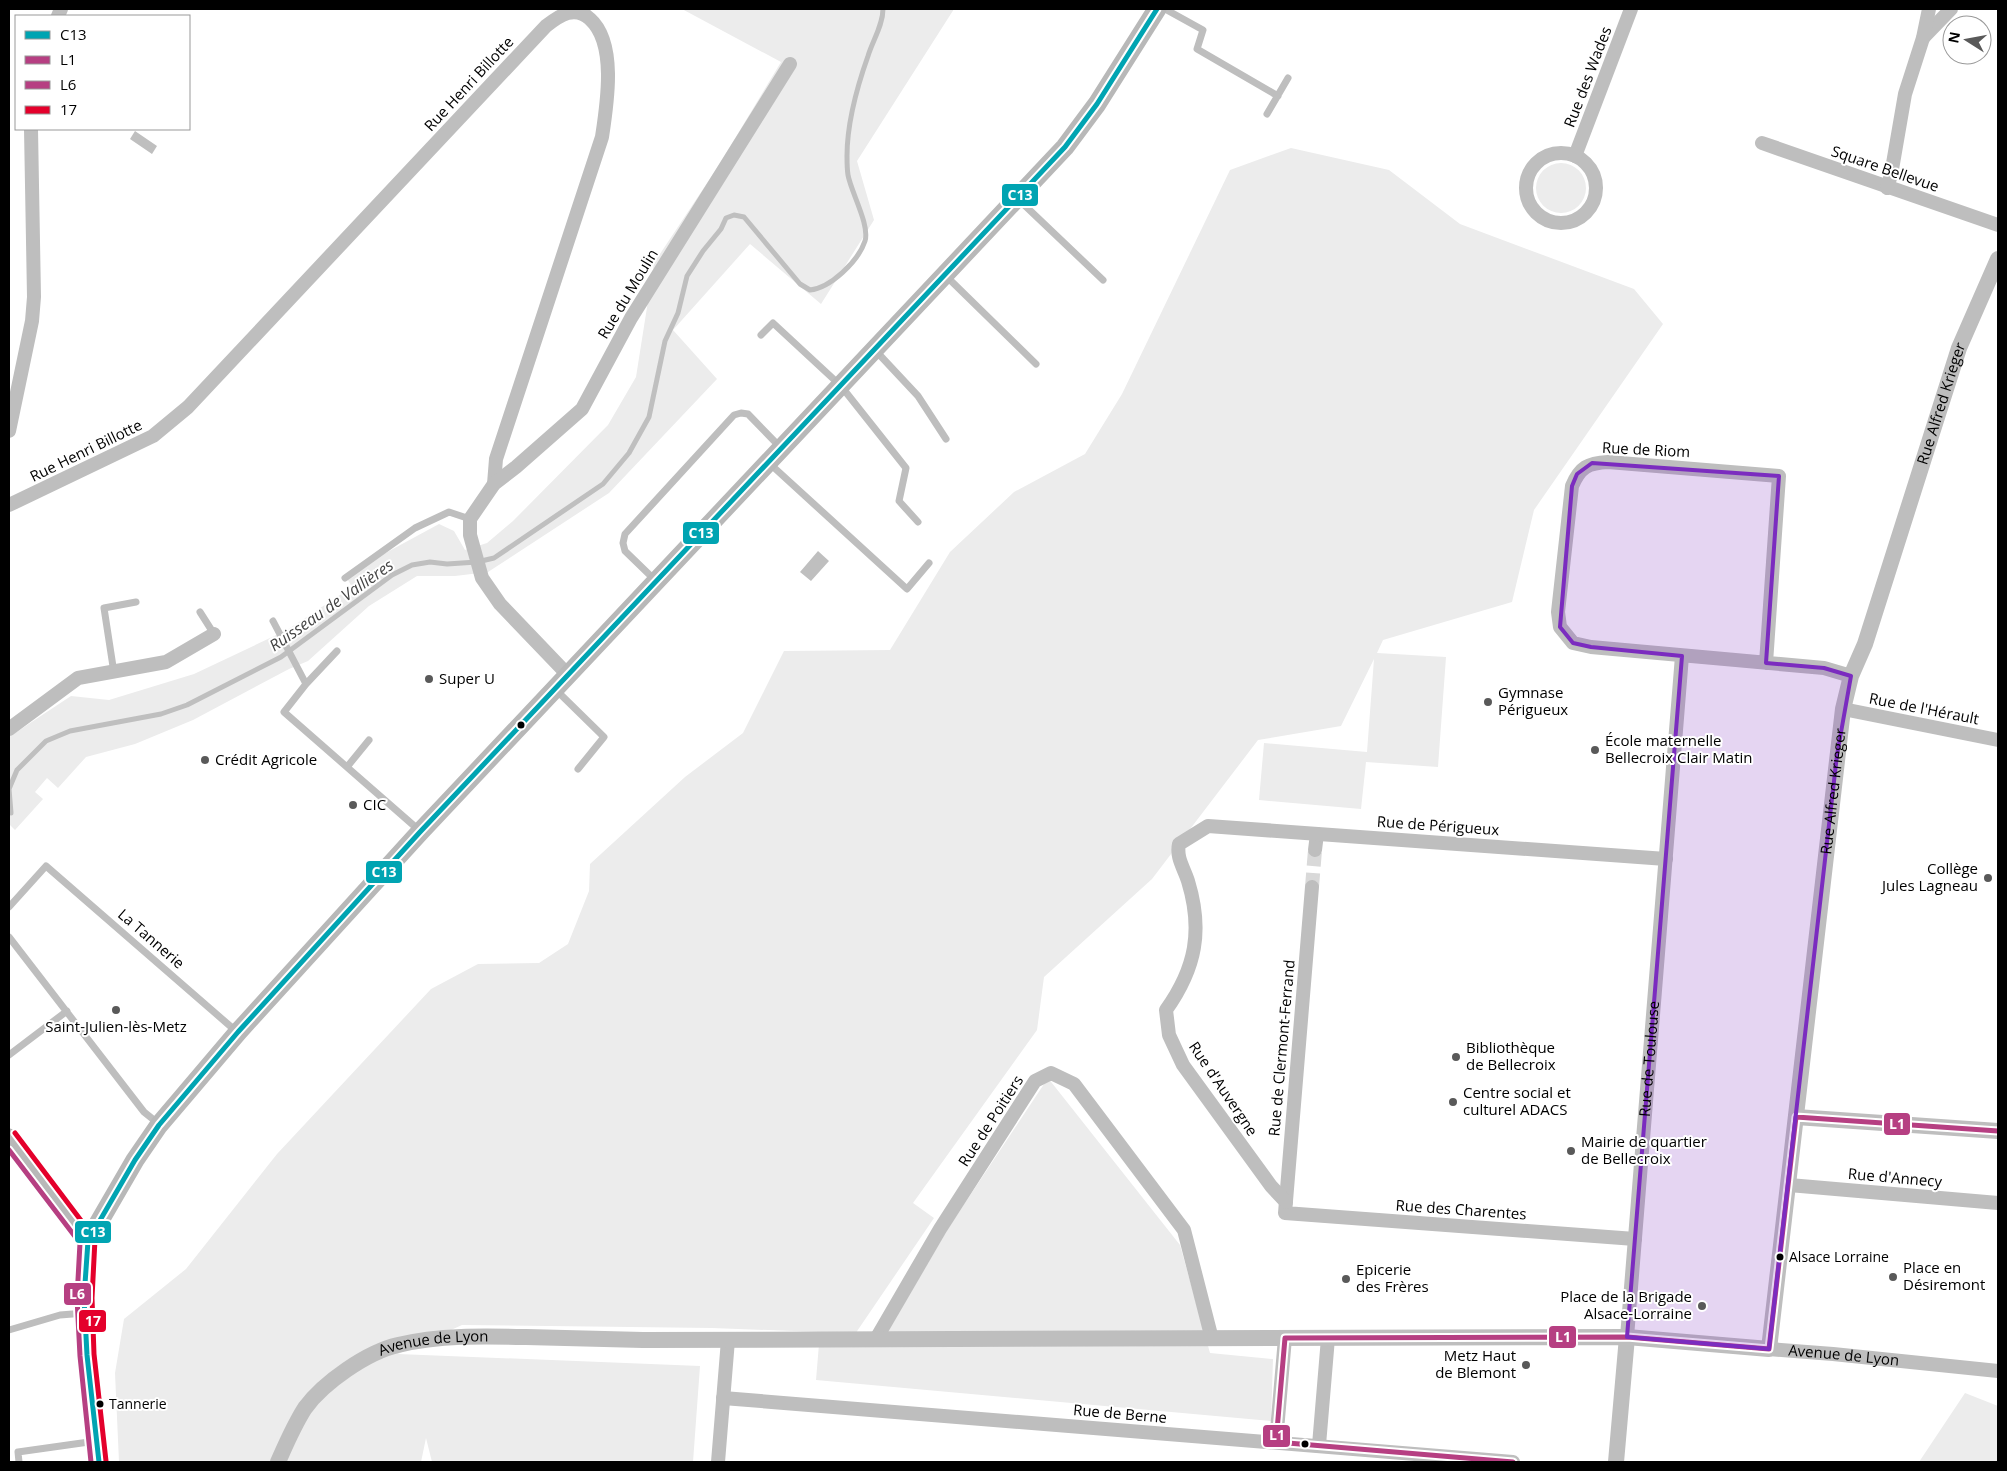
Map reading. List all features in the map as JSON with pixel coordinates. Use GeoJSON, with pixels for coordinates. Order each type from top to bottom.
{"type":"FeatureCollection","features":[{"type":"Feature","properties":{"kind":"main road"},"geometry":{"type":"LineString","coordinates":[[98,1462],[87,1356],[85,1312],[88,1241],[130,1168],[159,1124],[238,1032],[420,832],[1065,147],[1097,104],[1156,9]]}},
{"type":"Feature","properties":{"kind":"main road"},"geometry":{"type":"LineString","coordinates":[[9,1138],[88,1241]]}},
{"type":"Feature","properties":{"kind":"street","name":"Rue des Wades"},"geometry":{"type":"LineString","coordinates":[[1575,156],[1631,9]]}},
{"type":"Feature","properties":{"kind":"street"},"geometry":{"type":"LineString","coordinates":[[1887,188],[1905,94],[1924,38],[1929,9]]}},
{"type":"Feature","properties":{"kind":"street"},"geometry":{"type":"LineString","coordinates":[[1924,38],[1951,9]]}},
{"type":"Feature","properties":{"kind":"street","name":"Rue Henri Billotte"},"geometry":{"type":"LineString","coordinates":[[9,505],[153,436],[188,407],[546,26],[558,16],[574,10],[586,15],[597,25],[603,39],[607,64],[607,106],[602,137],[496,459],[494,484]]}},
{"type":"Feature","properties":{"kind":"street","name":"Rue du Moulin"},"geometry":{"type":"LineString","coordinates":[[470,520],[494,484],[582,409],[631,318],[790,64]]}},
{"type":"Feature","properties":{"kind":"street"},"geometry":{"type":"LineString","coordinates":[[9,431],[32,320],[34,297],[31,130]]}},
{"type":"Feature","properties":{"kind":"street","name":"Square Bellevue"},"geometry":{"type":"LineString","coordinates":[[1762,143],[1998,225]]}},
{"type":"Feature","properties":{"kind":"street"},"geometry":{"type":"LineString","coordinates":[[1564,154],[1575,156],[1585,163],[1592,172],[1596,183],[1596,195],[1584,215],[1568,222],[1551,222],[1541,217],[1533,209],[1528,199],[1526,188],[1529,176],[1534,166],[1548,157],[1564,154]]}},
{"type":"Feature","properties":{"kind":"street","name":"Rue Alfred Krieger"},"geometry":{"type":"LineString","coordinates":[[1769,1349],[1843,709],[1851,676],[1865,644],[1959,348],[1998,259]]}},
{"type":"Feature","properties":{"kind":"street","name":"Rue de Riom"},"geometry":{"type":"LineString","coordinates":[[1766,663],[1780,476],[1608,462],[1592,463],[1577,474],[1572,486],[1558,612],[1560,627],[1573,643],[1591,648],[1824,668],[1851,676]]}},
{"type":"Feature","properties":{"kind":"street"},"geometry":{"type":"LineString","coordinates":[[470,520],[470,535],[482,578],[500,604],[568,675]]}},
{"type":"Feature","properties":{"kind":"street"},"geometry":{"type":"LineString","coordinates":[[9,729],[78,678],[114,673],[166,662],[214,634]]}},
{"type":"Feature","properties":{"kind":"street","name":"Rue de Toulouse"},"geometry":{"type":"LineString","coordinates":[[1616,1462],[1682,656]]}},
{"type":"Feature","properties":{"kind":"street","name":"Rue de l'Hérault"},"geometry":{"type":"LineString","coordinates":[[1843,709],[1998,740]]}},
{"type":"Feature","properties":{"kind":"street","name":"Rue de Périgueux"},"geometry":{"type":"LineString","coordinates":[[1208,826],[1666,859]]}},
{"type":"Feature","properties":{"kind":"street","name":"Rue d'Auvergne"},"geometry":{"type":"LineString","coordinates":[[1208,826],[1180,844],[1177,853],[1194,902],[1197,931],[1194,954],[1186,975],[1178,994],[1166,1010],[1169,1035],[1183,1065],[1286,1208]]}},
{"type":"Feature","properties":{"kind":"street"},"geometry":{"type":"LineString","coordinates":[[1315,850],[1316,834]]}},
{"type":"Feature","properties":{"kind":"street","name":"Rue de Clermont-Ferrand"},"geometry":{"type":"LineString","coordinates":[[1286,1208],[1312,886]]}},
{"type":"Feature","properties":{"kind":"street","name":"Rue de Poitiers"},"geometry":{"type":"LineString","coordinates":[[876,1339],[940,1229],[1035,1081],[1051,1073],[1074,1084],[1184,1230],[1212,1338]]}},
{"type":"Feature","properties":{"kind":"street"},"geometry":{"type":"LineString","coordinates":[[1796,1117],[1998,1131]]}},
{"type":"Feature","properties":{"kind":"street","name":"Rue d'Annecy"},"geometry":{"type":"LineString","coordinates":[[1789,1184],[1998,1203]]}},
{"type":"Feature","properties":{"kind":"street","name":"Rue des Charentes"},"geometry":{"type":"LineString","coordinates":[[1286,1208],[1635,1239]]}},
{"type":"Feature","properties":{"kind":"street","name":"Avenue de Lyon"},"geometry":{"type":"LineString","coordinates":[[278,1462],[288,1437],[306,1408],[331,1381],[362,1361],[396,1346],[427,1339],[480,1336],[644,1340],[1627,1337],[1833,1354],[1998,1371]]}},
{"type":"Feature","properties":{"kind":"street"},"geometry":{"type":"LineString","coordinates":[[1276,1442],[1285,1338]]}},
{"type":"Feature","properties":{"kind":"street"},"geometry":{"type":"LineString","coordinates":[[1319,1445],[1328,1338]]}},
{"type":"Feature","properties":{"kind":"street"},"geometry":{"type":"LineString","coordinates":[[718,1462],[728,1340]]}},
{"type":"Feature","properties":{"kind":"street","name":"Rue de Berne"},"geometry":{"type":"LineString","coordinates":[[724,1398],[1514,1462]]}},
{"type":"Feature","properties":{"kind":"lane"},"geometry":{"type":"LineString","coordinates":[[1165,9],[1203,30],[1197,49],[1278,96]]}},
{"type":"Feature","properties":{"kind":"lane"},"geometry":{"type":"LineString","coordinates":[[1268,114],[1288,78]]}},
{"type":"Feature","properties":{"kind":"lane"},"geometry":{"type":"LineString","coordinates":[[1017,198],[1103,280]]}},
{"type":"Feature","properties":{"kind":"lane"},"geometry":{"type":"LineString","coordinates":[[945,275],[1036,364]]}},
{"type":"Feature","properties":{"kind":"lane"},"geometry":{"type":"LineString","coordinates":[[761,335],[773,323],[841,386],[906,468],[899,501],[918,522]]}},
{"type":"Feature","properties":{"kind":"lane"},"geometry":{"type":"LineString","coordinates":[[874,350],[918,396],[946,439]]}},
{"type":"Feature","properties":{"kind":"lane"},"geometry":{"type":"LineString","coordinates":[[657,581],[625,551],[623,543],[626,534],[734,415],[741,413],[748,414],[775,455],[907,589],[929,563]]}},
{"type":"Feature","properties":{"kind":"lane"},"geometry":{"type":"LineString","coordinates":[[345,578],[415,528],[448,512],[470,520]]}},
{"type":"Feature","properties":{"kind":"lane"},"geometry":{"type":"LineString","coordinates":[[114,673],[104,608],[136,602]]}},
{"type":"Feature","properties":{"kind":"lane"},"geometry":{"type":"LineString","coordinates":[[200,612],[214,634]]}},
{"type":"Feature","properties":{"kind":"lane"},"geometry":{"type":"LineString","coordinates":[[273,621],[298,672],[306,684]]}},
{"type":"Feature","properties":{"kind":"lane"},"geometry":{"type":"LineString","coordinates":[[337,651],[306,684],[284,712],[420,832]]}},
{"type":"Feature","properties":{"kind":"lane"},"geometry":{"type":"LineString","coordinates":[[555,689],[604,737],[578,769]]}},
{"type":"Feature","properties":{"kind":"lane"},"geometry":{"type":"LineString","coordinates":[[347,767],[369,740]]}},
{"type":"Feature","properties":{"kind":"lane","name":"La Tannerie"},"geometry":{"type":"LineString","coordinates":[[10,902],[46,866],[238,1032]]}},
{"type":"Feature","properties":{"kind":"lane"},"geometry":{"type":"LineString","coordinates":[[9,937],[144,1112],[159,1124]]}},
{"type":"Feature","properties":{"kind":"lane"},"geometry":{"type":"LineString","coordinates":[[9,1055],[67,1011]]}},
{"type":"Feature","properties":{"kind":"lane"},"geometry":{"type":"LineString","coordinates":[[9,1330],[60,1315],[85,1312]]}},
{"type":"Feature","properties":{"kind":"lane"},"geometry":{"type":"LineString","coordinates":[[19,1462],[18,1452],[96,1441]]}},
{"type":"Feature","properties":{"kind":"highlighted area"},"geometry":{"type":"Polygon","coordinates":[[[1592,463],[1779,476],[1766,663],[1824,668],[1851,676],[1837,755],[1769,1349],[1627,1337],[1682,656],[1591,647],[1573,643],[1560,627],[1572,486],[1577,474],[1592,463]]]}},
{"type":"Feature","properties":{"kind":"shaded area"},"geometry":{"type":"Polygon","coordinates":[[[682,9],[954,9],[857,161],[874,220],[821,304],[750,244],[673,330],[717,379],[609,493],[488,572],[455,576],[417,576],[369,606],[308,661],[289,669],[193,720],[135,744],[86,757],[58,788],[47,778],[35,792],[43,799],[15,830],[9,824],[9,737],[71,696],[109,700],[194,674],[287,630],[352,587],[345,575],[439,524],[454,531],[465,550],[487,543],[513,521],[608,425],[636,377],[654,263],[719,165],[781,62],[682,9]]]}},
{"type":"Feature","properties":{"kind":"shaded area"},"geometry":{"type":"Polygon","coordinates":[[[135,131],[157,146],[152,154],[130,139],[135,131]]]}},
{"type":"Feature","properties":{"kind":"shaded area"},"geometry":{"type":"Polygon","coordinates":[[[1291,148],[1389,170],[1460,224],[1634,289],[1663,324],[1534,510],[1512,602],[1383,640],[1377,653],[1446,657],[1438,767],[1366,762],[1361,809],[1259,800],[1264,743],[1367,752],[1374,659],[1341,726],[1258,740],[1152,879],[1044,977],[1037,1030],[913,1203],[934,1218],[849,1343],[879,1347],[949,1227],[1048,1078],[1180,1245],[1210,1353],[1273,1359],[1271,1421],[816,1380],[820,1332],[712,1328],[462,1325],[398,1354],[700,1366],[693,1462],[432,1462],[426,1438],[421,1462],[119,1462],[115,1373],[124,1319],[186,1269],[277,1154],[431,989],[478,964],[539,963],[568,944],[589,891],[590,864],[685,777],[743,733],[784,651],[890,650],[950,552],[1014,492],[1085,454],[1122,394],[1230,170],[1291,148]]]}},
{"type":"Feature","properties":{"kind":"shaded area"},"geometry":{"type":"Polygon","coordinates":[[[1561,163],[1575,167],[1582,174],[1586,188],[1582,202],[1575,209],[1561,213],[1547,209],[1540,202],[1536,188],[1540,174],[1547,167],[1561,163]]]}},
{"type":"Feature","properties":{"kind":"shaded area"},"geometry":{"type":"Polygon","coordinates":[[[818,551],[829,561],[811,581],[800,572],[818,551]]]}},
{"type":"Feature","properties":{"kind":"shaded area"},"geometry":{"type":"Polygon","coordinates":[[[1965,1393],[1998,1406],[1998,1462],[1919,1462],[1965,1393]]]}},
{"type":"Feature","properties":{"kind":"waterway","name":"Ruisseau de Vallières"},"geometry":{"type":"LineString","coordinates":[[11,813],[9,789],[17,770],[46,741],[70,731],[161,714],[187,705],[281,657],[392,575],[412,565],[430,562],[447,564],[477,562],[494,558],[603,484],[629,453],[649,417],[665,341],[678,313],[687,276],[703,251],[721,229],[726,218],[734,215],[744,217],[800,284],[810,290],[826,284],[842,273],[856,257],[865,241],[866,234],[863,218],[848,175],[847,143],[857,92],[870,50],[880,27],[883,9]]}},
{"type":"Feature","properties":{"kind":"tunnel"},"geometry":{"type":"LineString","coordinates":[[1312,887],[1315,850]]}},
{"type":"Feature","properties":{"kind":"transit line","name":"C13"},"geometry":{"type":"LineString","coordinates":[[99,1462],[87,1355],[84,1298],[88,1241],[135,1160],[159,1125],[238,1032],[420,832],[1065,147],[1097,104],[1157,9]]}},
{"type":"Feature","properties":{"kind":"transit line","name":"L1"},"geometry":{"type":"LineString","coordinates":[[1796,1117],[1998,1131]]}},
{"type":"Feature","properties":{"kind":"transit line","name":"L1"},"geometry":{"type":"LineString","coordinates":[[1769,1349],[1796,1117]]}},
{"type":"Feature","properties":{"kind":"transit line","name":"17"},"geometry":{"type":"LineString","coordinates":[[15,1133],[95,1239],[92,1298],[94,1354],[106,1461]]}},
{"type":"Feature","properties":{"kind":"transit line","name":"L6"},"geometry":{"type":"LineString","coordinates":[[9,1150],[80,1243],[77,1298],[80,1356],[91,1462]]}},
{"type":"Feature","properties":{"kind":"transit line","name":"L1"},"geometry":{"type":"LineString","coordinates":[[1513,1462],[1276,1442],[1285,1338],[1627,1337],[1769,1349]]}},
{"type":"Feature","properties":{"kind":"place","name":"Super U"},"geometry":{"type":"Point","coordinates":[429,679]}},
{"type":"Feature","properties":{"kind":"place","name":"Gymnase Périgueux"},"geometry":{"type":"Point","coordinates":[1488,702]}},
{"type":"Feature","properties":{"kind":"place","name":"École maternelle Bellecroix Clair Matin"},"geometry":{"type":"Point","coordinates":[1595,750]}},
{"type":"Feature","properties":{"kind":"place","name":"Crédit Agricole"},"geometry":{"type":"Point","coordinates":[205,760]}},
{"type":"Feature","properties":{"kind":"place","name":"CIC"},"geometry":{"type":"Point","coordinates":[353,805]}},
{"type":"Feature","properties":{"kind":"place","name":"Collège Jules Lagneau"},"geometry":{"type":"Point","coordinates":[1988,878]}},
{"type":"Feature","properties":{"kind":"place","name":"Saint-Julien-lès-Metz"},"geometry":{"type":"Point","coordinates":[116,1010]}},
{"type":"Feature","properties":{"kind":"place","name":"Bibliothèque de Bellecroix"},"geometry":{"type":"Point","coordinates":[1456,1057]}},
{"type":"Feature","properties":{"kind":"place","name":"Centre social et culturel ADACS"},"geometry":{"type":"Point","coordinates":[1453,1102]}},
{"type":"Feature","properties":{"kind":"place","name":"Mairie de quartier de Bellecroix"},"geometry":{"type":"Point","coordinates":[1571,1151]}},
{"type":"Feature","properties":{"kind":"place","name":"Alsace Lorraine"},"geometry":{"type":"Point","coordinates":[1780,1257]}},
{"type":"Feature","properties":{"kind":"place","name":"Place en Désiremont"},"geometry":{"type":"Point","coordinates":[1893,1277]}},
{"type":"Feature","properties":{"kind":"place","name":"Epicerie des Frères"},"geometry":{"type":"Point","coordinates":[1346,1279]}},
{"type":"Feature","properties":{"kind":"place","name":"Place de la Brigade Alsace-Lorraine"},"geometry":{"type":"Point","coordinates":[1702,1306]}},
{"type":"Feature","properties":{"kind":"place","name":"Metz Haut de Blemont"},"geometry":{"type":"Point","coordinates":[1526,1365]}},
{"type":"Feature","properties":{"kind":"place","name":"Tannerie"},"geometry":{"type":"Point","coordinates":[100,1404]}}]}
